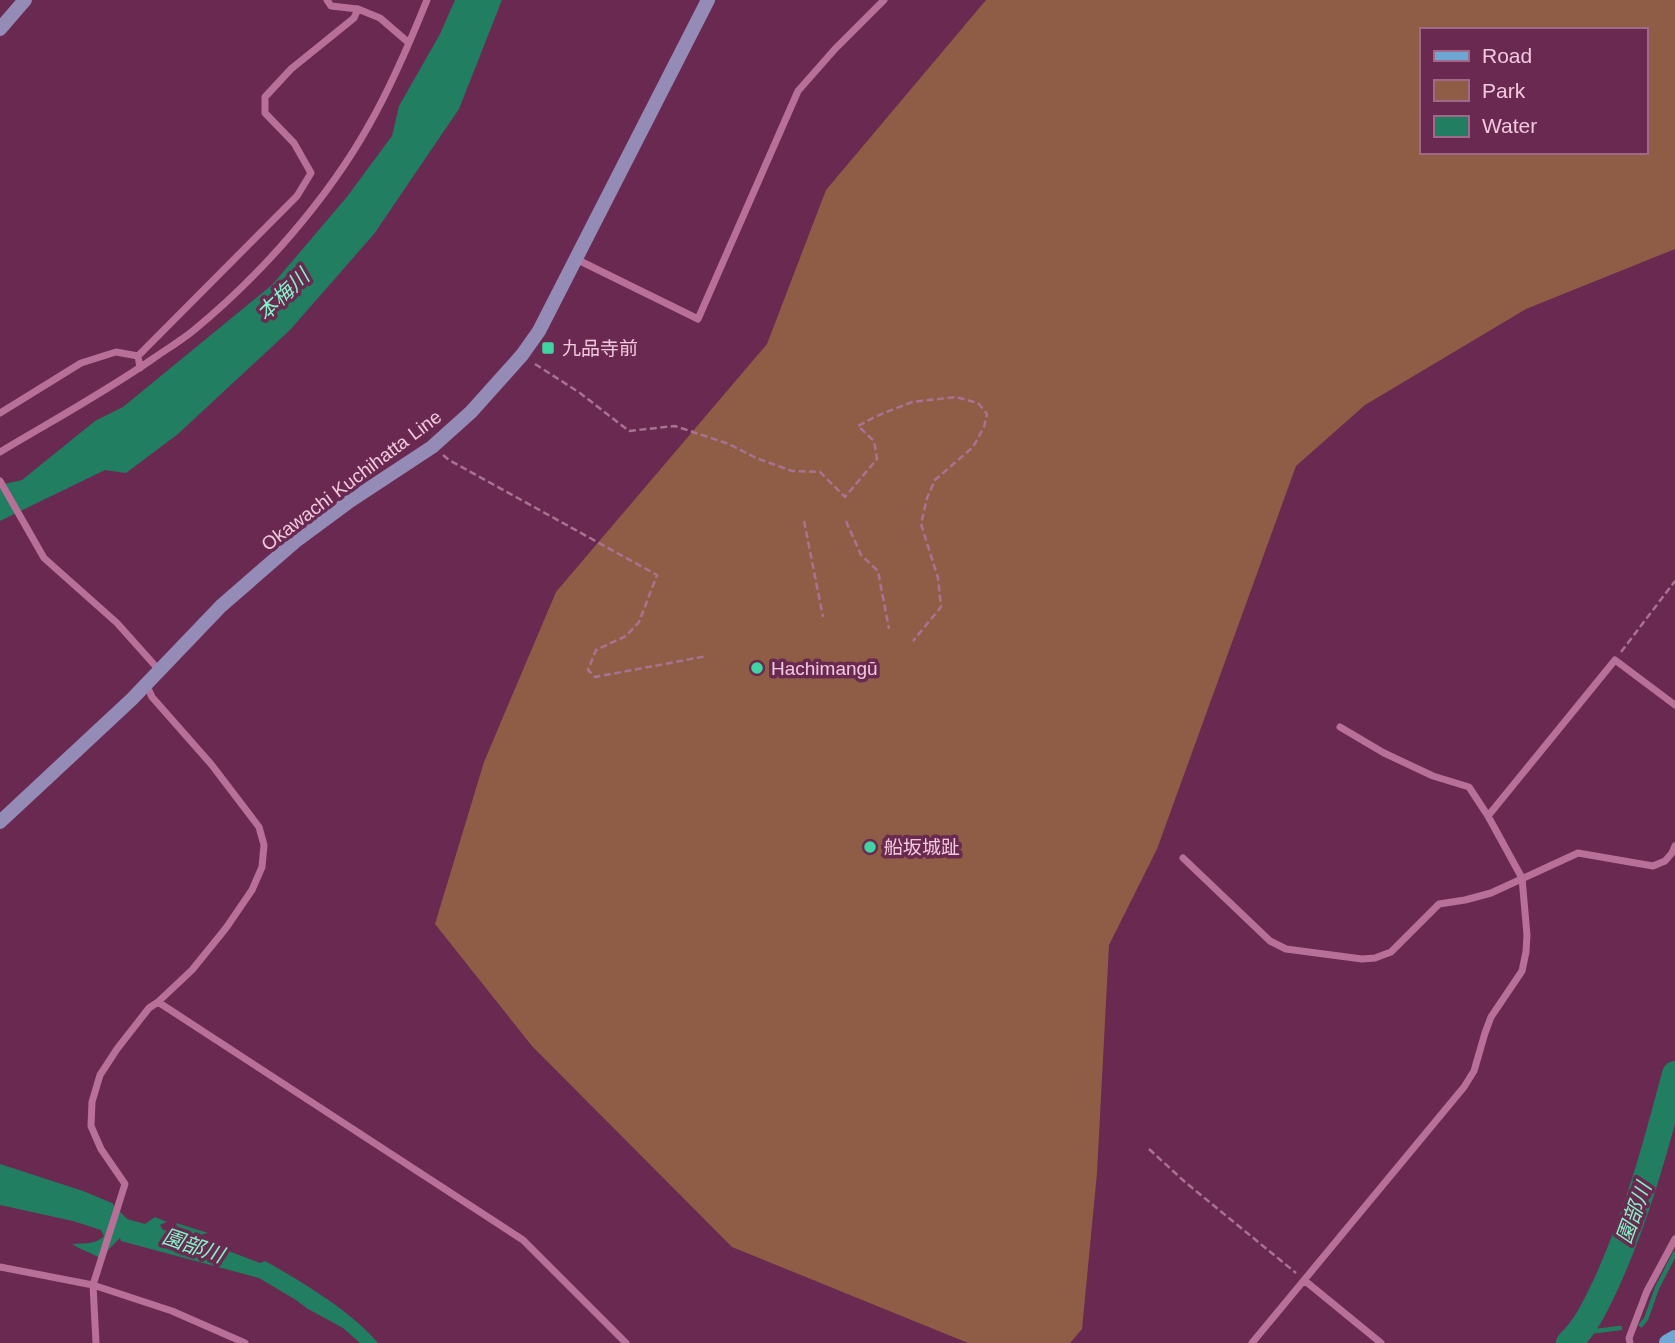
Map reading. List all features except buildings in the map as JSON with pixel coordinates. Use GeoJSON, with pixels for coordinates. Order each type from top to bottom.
{"type":"FeatureCollection","features":[{"type":"Feature","properties":{"kind":"main road"},"geometry":{"type":"LineString","coordinates":[[0,29],[25,0]]}},
{"type":"Feature","properties":{"kind":"main road","name":"Okawachi Kuchihatta Line"},"geometry":{"type":"LineString","coordinates":[[0,822],[146,684],[221,606],[297,540],[347,503],[432,447],[471,412],[522,355],[539,331],[708,0]]}},
{"type":"Feature","properties":{"kind":"main road"},"geometry":{"type":"LineString","coordinates":[[1668,1343],[1675,1339]]}},
{"type":"Feature","properties":{"kind":"street"},"geometry":{"type":"LineString","coordinates":[[327,0],[331,6],[358,9],[380,18],[409,43]]}},
{"type":"Feature","properties":{"kind":"street"},"geometry":{"type":"LineString","coordinates":[[0,452],[140,368],[192,332],[243,287],[335,179],[369,125],[427,0]]}},
{"type":"Feature","properties":{"kind":"street"},"geometry":{"type":"LineString","coordinates":[[575,258],[698,319],[798,91],[835,48],[884,0]]}},
{"type":"Feature","properties":{"kind":"street"},"geometry":{"type":"LineString","coordinates":[[138,356],[297,196],[311,173],[294,143],[265,113],[265,97],[291,69],[354,18],[358,9]]}},
{"type":"Feature","properties":{"kind":"street"},"geometry":{"type":"LineString","coordinates":[[0,413],[81,363],[116,352],[138,356]]}},
{"type":"Feature","properties":{"kind":"street"},"geometry":{"type":"LineString","coordinates":[[138,356],[140,368]]}},
{"type":"Feature","properties":{"kind":"street"},"geometry":{"type":"LineString","coordinates":[[0,481],[44,558],[117,622],[159,670]]}},
{"type":"Feature","properties":{"kind":"street"},"geometry":{"type":"LineString","coordinates":[[1488,816],[1615,660],[1675,705]]}},
{"type":"Feature","properties":{"kind":"street"},"geometry":{"type":"LineString","coordinates":[[96,1343],[93,1285],[125,1184],[101,1149],[90,1126],[92,1102],[100,1075],[149,1008],[192,970],[226,928],[252,890],[262,867],[264,845],[259,827],[211,764],[152,697],[146,684]]}},
{"type":"Feature","properties":{"kind":"street"},"geometry":{"type":"LineString","coordinates":[[1252,1343],[1464,1087],[1474,1071],[1492,1017],[1522,971],[1527,953],[1521,878],[1488,816],[1469,787],[1420,770],[1340,727]]}},
{"type":"Feature","properties":{"kind":"street"},"geometry":{"type":"LineString","coordinates":[[1183,858],[1270,941],[1286,950],[1362,959],[1391,952],[1439,904],[1492,893],[1578,853],[1653,866],[1664,861],[1675,846]]}},
{"type":"Feature","properties":{"kind":"street"},"geometry":{"type":"LineString","coordinates":[[158,1002],[523,1240],[626,1343]]}},
{"type":"Feature","properties":{"kind":"street"},"geometry":{"type":"LineString","coordinates":[[1630,1343],[1629,1338],[1647,1291],[1675,1239]]}},
{"type":"Feature","properties":{"kind":"street"},"geometry":{"type":"LineString","coordinates":[[0,1267],[93,1285],[172,1311],[245,1343]]}},
{"type":"Feature","properties":{"kind":"street"},"geometry":{"type":"LineString","coordinates":[[1304,1280],[1381,1343]]}},
{"type":"Feature","properties":{"kind":"path"},"geometry":{"type":"LineString","coordinates":[[522,355],[580,393],[629,431],[675,426],[729,444],[756,458],[792,471],[820,472],[845,496],[877,459],[874,441],[858,426],[912,401],[956,397],[978,403],[987,414],[984,427],[973,447],[935,480],[927,498],[920,524],[938,578],[941,607],[913,640]]}},
{"type":"Feature","properties":{"kind":"path"},"geometry":{"type":"LineString","coordinates":[[432,447],[449,460],[657,575],[639,622],[626,636],[596,650],[588,670],[595,677],[707,656]]}},
{"type":"Feature","properties":{"kind":"path"},"geometry":{"type":"LineString","coordinates":[[804,521],[823,617]]}},
{"type":"Feature","properties":{"kind":"path"},"geometry":{"type":"LineString","coordinates":[[846,521],[861,555],[878,571],[889,629]]}},
{"type":"Feature","properties":{"kind":"path"},"geometry":{"type":"LineString","coordinates":[[1615,660],[1675,581]]}},
{"type":"Feature","properties":{"kind":"path"},"geometry":{"type":"LineString","coordinates":[[1149,1149],[1304,1280]]}},
{"type":"Feature","properties":{"kind":"green space"},"geometry":{"type":"Polygon","coordinates":[[[986,0],[1675,0],[1675,249],[1526,309],[1365,405],[1296,466],[1157,849],[1109,945],[1097,1173],[1082,1329],[1070,1343],[968,1343],[732,1247],[532,1046],[435,924],[484,762],[556,592],[767,344],[826,190],[986,0]]]}},
{"type":"Feature","properties":{"kind":"water","name":"本梅川"},"geometry":{"type":"Polygon","coordinates":[[[455,0],[502,0],[459,109],[374,234],[290,330],[178,434],[126,473],[105,470],[0,521],[0,485],[22,480],[95,421],[123,407],[272,285],[346,198],[392,136],[399,106],[440,34],[455,0]]]}},
{"type":"Feature","properties":{"kind":"water"},"geometry":{"type":"Polygon","coordinates":[[[0,1164],[112,1203],[127,1219],[145,1224],[155,1217],[167,1222],[160,1225],[163,1230],[171,1231],[177,1227],[176,1223],[208,1233],[200,1235],[205,1242],[260,1263],[265,1261],[310,1288],[354,1320],[378,1343],[360,1343],[343,1328],[259,1278],[121,1241],[120,1238],[100,1258],[72,1244],[97,1241],[104,1236],[101,1230],[0,1205],[0,1164]]]}},
{"type":"Feature","properties":{"kind":"waterway","name":"園部川"},"geometry":{"type":"LineString","coordinates":[[1569,1343],[1590,1315],[1627,1233],[1661,1128],[1675,1074]]}},
{"type":"Feature","properties":{"kind":"waterway"},"geometry":{"type":"LineString","coordinates":[[1641,1325],[1675,1253]]}},
{"type":"Feature","properties":{"kind":"waterway"},"geometry":{"type":"LineString","coordinates":[[1580,1333],[1620,1328]]}},
{"type":"Feature","properties":{"kind":"place","name":"九品寺前"},"geometry":{"type":"Point","coordinates":[548,348]}},
{"type":"Feature","properties":{"kind":"place","name":"Hachimangū"},"geometry":{"type":"Point","coordinates":[757,668]}},
{"type":"Feature","properties":{"kind":"place","name":"船坂城趾"},"geometry":{"type":"Point","coordinates":[870,847]}}]}
